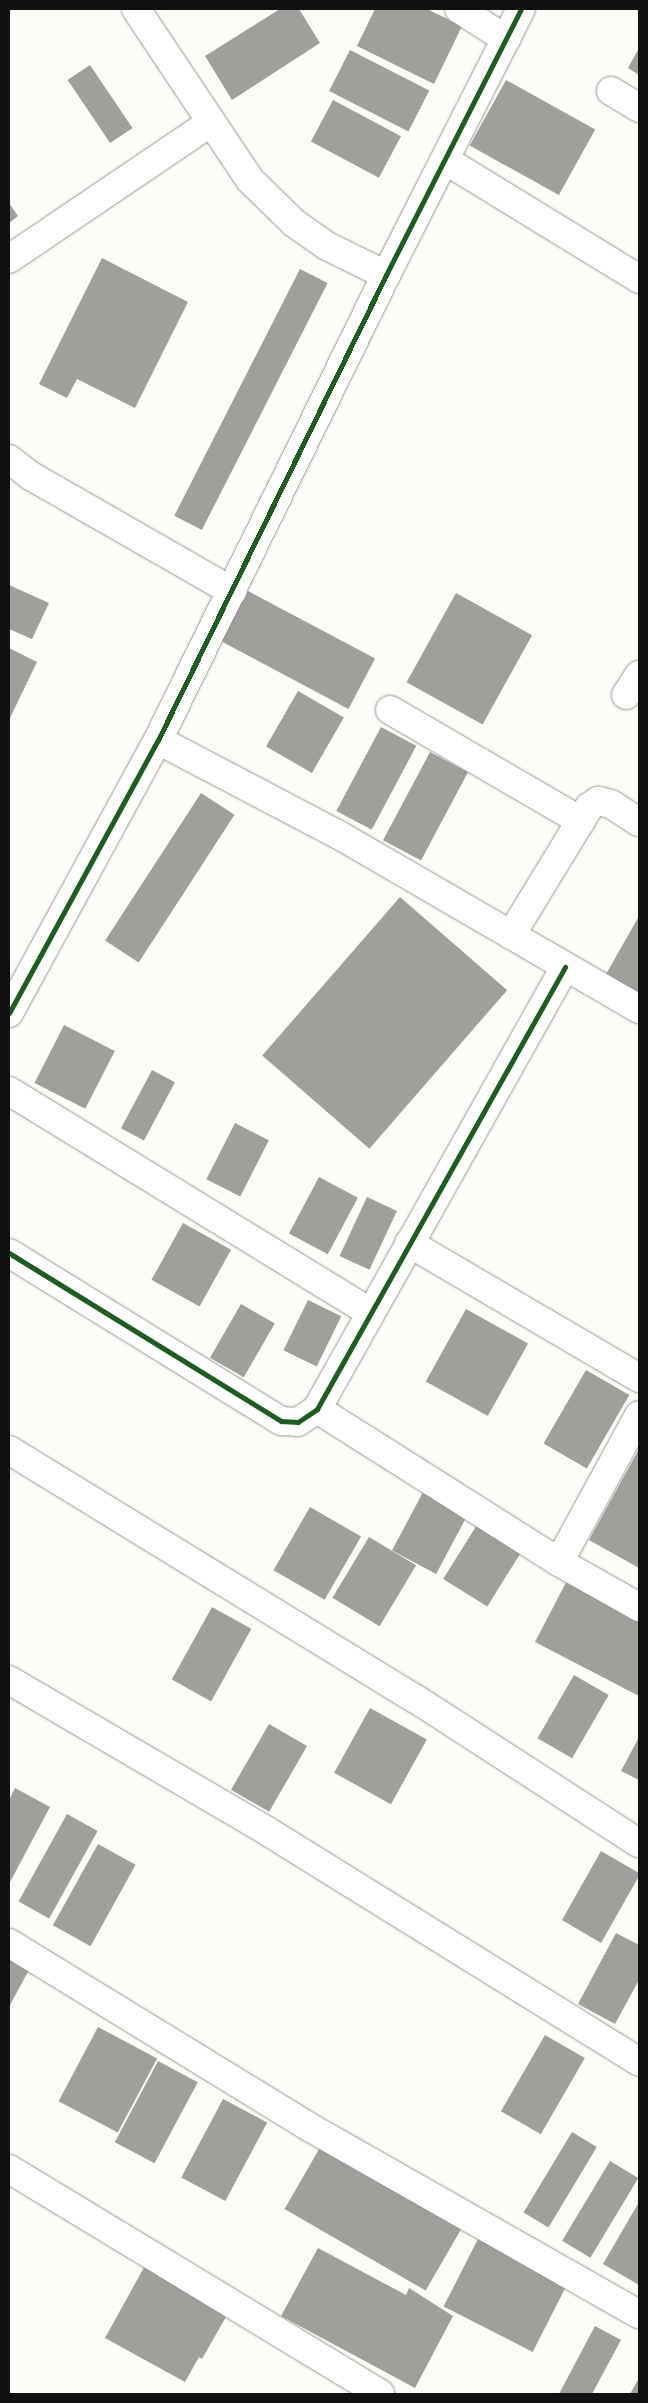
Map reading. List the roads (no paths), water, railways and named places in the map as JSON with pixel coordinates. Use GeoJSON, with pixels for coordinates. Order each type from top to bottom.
{"type":"FeatureCollection","features":[{"type":"Feature","properties":{"kind":"street"},"geometry":{"type":"LineString","coordinates":[[136,9],[210,123],[250,180],[294,223],[327,246],[386,275]]}},
{"type":"Feature","properties":{"kind":"street"},"geometry":{"type":"LineString","coordinates":[[459,9],[506,39]]}},
{"type":"Feature","properties":{"kind":"street"},"geometry":{"type":"LineString","coordinates":[[9,1013],[158,740],[386,275],[521,9]]}},
{"type":"Feature","properties":{"kind":"street"},"geometry":{"type":"LineString","coordinates":[[611,91],[639,108]]}},
{"type":"Feature","properties":{"kind":"street"},"geometry":{"type":"LineString","coordinates":[[9,260],[210,123]]}},
{"type":"Feature","properties":{"kind":"street"},"geometry":{"type":"LineString","coordinates":[[445,160],[639,279]]}},
{"type":"Feature","properties":{"kind":"street"},"geometry":{"type":"LineString","coordinates":[[9,462],[232,591]]}},
{"type":"Feature","properties":{"kind":"street"},"geometry":{"type":"LineString","coordinates":[[390,710],[581,821]]}},
{"type":"Feature","properties":{"kind":"street"},"geometry":{"type":"LineString","coordinates":[[158,740],[339,835],[639,1009]]}},
{"type":"Feature","properties":{"kind":"street"},"geometry":{"type":"LineString","coordinates":[[511,935],[589,807],[598,801],[611,804],[639,822]]}},
{"type":"Feature","properties":{"kind":"street"},"geometry":{"type":"LineString","coordinates":[[9,1252],[281,1421],[298,1422],[317,1409],[369,1312],[565,966]]}},
{"type":"Feature","properties":{"kind":"street"},"geometry":{"type":"LineString","coordinates":[[9,1091],[369,1312]]}},
{"type":"Feature","properties":{"kind":"street"},"geometry":{"type":"LineString","coordinates":[[409,1243],[639,1378]]}},
{"type":"Feature","properties":{"kind":"street"},"geometry":{"type":"LineString","coordinates":[[317,1409],[559,1562],[639,1607]]}},
{"type":"Feature","properties":{"kind":"street"},"geometry":{"type":"LineString","coordinates":[[559,1562],[639,1415]]}},
{"type":"Feature","properties":{"kind":"street"},"geometry":{"type":"LineString","coordinates":[[9,1450],[416,1699],[639,1843]]}},
{"type":"Feature","properties":{"kind":"street"},"geometry":{"type":"LineString","coordinates":[[9,1680],[267,1831],[639,2062]]}},
{"type":"Feature","properties":{"kind":"street"},"geometry":{"type":"LineString","coordinates":[[9,1942],[310,2128],[639,2314]]}},
{"type":"Feature","properties":{"kind":"street"},"geometry":{"type":"LineString","coordinates":[[9,2168],[380,2394]]}}]}
